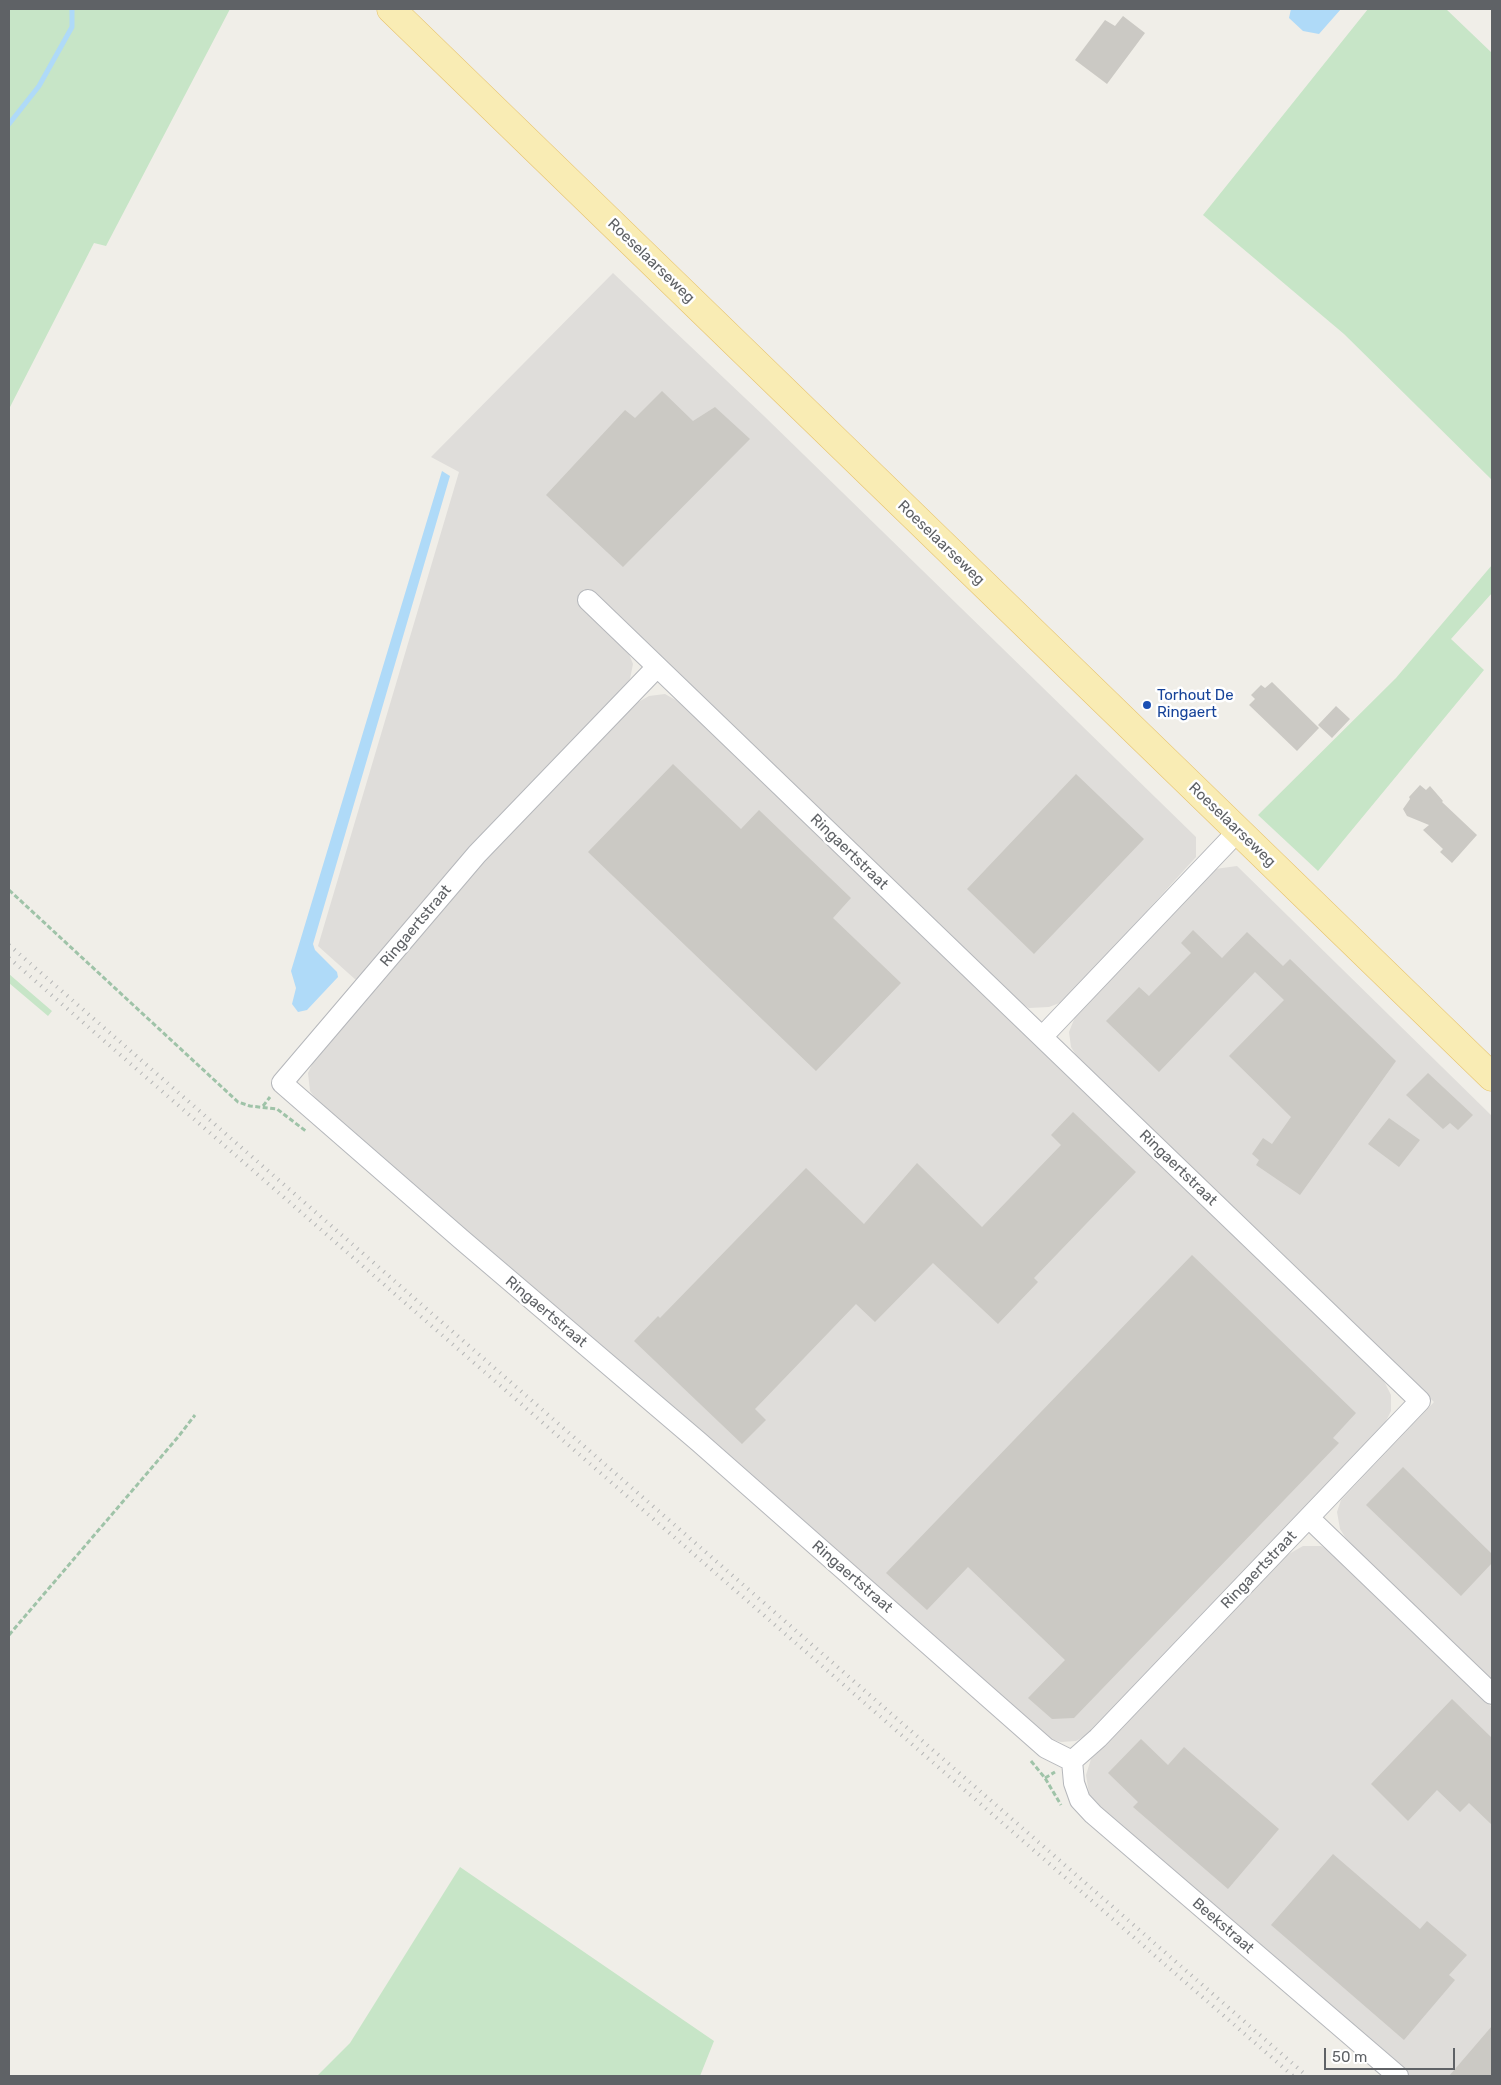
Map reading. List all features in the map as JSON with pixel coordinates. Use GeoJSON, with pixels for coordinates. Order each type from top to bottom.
{"type":"FeatureCollection","features":[{"type":"Feature","properties":{"kind":"main road","name":"Roeselaarseweg"},"geometry":{"type":"LineString","coordinates":[[391,9],[1492,1077]]}},
{"type":"Feature","properties":{"kind":"street","name":"Ringaertstraat"},"geometry":{"type":"LineString","coordinates":[[588,600],[1420,1401],[1098,1738],[1072,1761],[1046,1748],[699,1442],[282,1083],[477,854],[657,667]]}},
{"type":"Feature","properties":{"kind":"street"},"geometry":{"type":"LineString","coordinates":[[1042,1037],[1238,831]]}},
{"type":"Feature","properties":{"kind":"street"},"geometry":{"type":"LineString","coordinates":[[1309,1518],[1492,1694]]}},
{"type":"Feature","properties":{"kind":"street","name":"Beekstraat"},"geometry":{"type":"LineString","coordinates":[[1072,1761],[1074,1783],[1080,1800],[1093,1814],[1398,2076]]}},
{"type":"Feature","properties":{"kind":"path"},"geometry":{"type":"LineString","coordinates":[[9,890],[238,1102],[250,1106],[276,1109],[312,1136]]}},
{"type":"Feature","properties":{"kind":"path"},"geometry":{"type":"LineString","coordinates":[[9,1635],[195,1415]]}},
{"type":"Feature","properties":{"kind":"path"},"geometry":{"type":"LineString","coordinates":[[1024,1756],[1045,1778],[1065,1810]]}},
{"type":"Feature","properties":{"kind":"shaded area"},"geometry":{"type":"Polygon","coordinates":[[[613,273],[764,416],[1196,837],[1196,857],[1065,1001],[1049,1007],[1029,1008],[1014,999],[589,589],[577,602],[627,649],[633,664],[630,679],[621,692],[357,981],[318,946],[459,472],[431,457],[613,273]]]}},
{"type":"Feature","properties":{"kind":"shaded area"},"geometry":{"type":"Polygon","coordinates":[[[665,694],[681,703],[1384,1381],[1391,1395],[1391,1411],[1382,1429],[1092,1732],[1076,1741],[1061,1742],[1044,1737],[321,1106],[310,1091],[308,1073],[317,1054],[483,861],[633,705],[649,696],[665,694]]]}},
{"type":"Feature","properties":{"kind":"shaded area"},"geometry":{"type":"Polygon","coordinates":[[[1237,866],[1492,1116],[1492,1681],[1350,1545],[1340,1529],[1337,1512],[1341,1500],[1434,1402],[1277,1248],[1079,1060],[1071,1047],[1069,1032],[1075,1017],[1215,869],[1237,866]]]}},
{"type":"Feature","properties":{"kind":"shaded area"},"geometry":{"type":"Polygon","coordinates":[[[1303,1546],[1321,1546],[1335,1554],[1492,1707],[1492,2076],[1410,2076],[1098,1808],[1089,1794],[1086,1775],[1091,1759],[1287,1555],[1303,1546]]]}},
{"type":"Feature","properties":{"kind":"green space"},"geometry":{"type":"Polygon","coordinates":[[[9,9],[230,9],[106,246],[94,243],[9,409],[9,9]]]}},
{"type":"Feature","properties":{"kind":"green space"},"geometry":{"type":"Polygon","coordinates":[[[1368,9],[1446,9],[1492,53],[1492,480],[1344,334],[1203,215],[1368,9]]]}},
{"type":"Feature","properties":{"kind":"green space"},"geometry":{"type":"Polygon","coordinates":[[[1492,565],[1492,593],[1451,639],[1484,670],[1318,871],[1258,815],[1396,678],[1492,565]]]}},
{"type":"Feature","properties":{"kind":"green space"},"geometry":{"type":"Polygon","coordinates":[[[9,974],[52,1011],[48,1016],[9,983],[9,974]]]}},
{"type":"Feature","properties":{"kind":"green space"},"geometry":{"type":"Polygon","coordinates":[[[460,1867],[714,2041],[700,2076],[317,2076],[350,2043],[460,1867]]]}},
{"type":"Feature","properties":{"kind":"water"},"geometry":{"type":"Polygon","coordinates":[[[1291,9],[1341,9],[1319,34],[1303,31],[1289,18],[1291,9]]]}},
{"type":"Feature","properties":{"kind":"water"},"geometry":{"type":"Polygon","coordinates":[[[442,471],[450,476],[313,944],[315,950],[337,972],[338,977],[307,1010],[298,1012],[292,1004],[296,988],[291,971],[442,471]]]}},
{"type":"Feature","properties":{"kind":"building"},"geometry":{"type":"Polygon","coordinates":[[[1123,16],[1145,33],[1107,84],[1075,60],[1105,20],[1115,26],[1123,16]]]}},
{"type":"Feature","properties":{"kind":"building"},"geometry":{"type":"Polygon","coordinates":[[[662,391],[693,421],[715,407],[750,439],[623,567],[546,495],[625,410],[635,418],[662,391]]]}},
{"type":"Feature","properties":{"kind":"building"},"geometry":{"type":"Polygon","coordinates":[[[1272,682],[1319,728],[1297,751],[1249,705],[1255,699],[1251,695],[1261,685],[1265,688],[1272,682]]]}},
{"type":"Feature","properties":{"kind":"building"},"geometry":{"type":"Polygon","coordinates":[[[1336,706],[1350,719],[1332,738],[1318,725],[1336,706]]]}},
{"type":"Feature","properties":{"kind":"building"},"geometry":{"type":"Polygon","coordinates":[[[673,764],[741,829],[759,810],[851,898],[833,918],[901,983],[816,1071],[588,852],[673,764]]]}},
{"type":"Feature","properties":{"kind":"building"},"geometry":{"type":"Polygon","coordinates":[[[1076,774],[1144,839],[1034,954],[967,889],[1076,774]]]}},
{"type":"Feature","properties":{"kind":"building"},"geometry":{"type":"Polygon","coordinates":[[[1420,785],[1426,790],[1430,786],[1442,802],[1477,835],[1452,863],[1440,852],[1443,849],[1423,830],[1429,825],[1407,816],[1403,809],[1410,799],[1409,797],[1420,785]]]}},
{"type":"Feature","properties":{"kind":"building"},"geometry":{"type":"Polygon","coordinates":[[[1193,930],[1222,958],[1247,932],[1283,966],[1290,959],[1396,1061],[1300,1195],[1256,1165],[1259,1160],[1252,1154],[1263,1138],[1272,1144],[1291,1117],[1229,1056],[1284,1000],[1255,972],[1159,1072],[1106,1021],[1139,987],[1149,996],[1191,953],[1181,943],[1193,930]]]}},
{"type":"Feature","properties":{"kind":"building"},"geometry":{"type":"Polygon","coordinates":[[[1428,1073],[1473,1115],[1458,1130],[1450,1123],[1443,1129],[1406,1095],[1428,1073]]]}},
{"type":"Feature","properties":{"kind":"building"},"geometry":{"type":"Polygon","coordinates":[[[1073,1112],[1136,1172],[1034,1278],[1038,1282],[998,1324],[933,1263],[875,1322],[856,1304],[755,1409],[766,1420],[742,1444],[634,1341],[658,1316],[660,1318],[806,1168],[864,1224],[917,1163],[982,1227],[1061,1145],[1051,1135],[1073,1112]]]}},
{"type":"Feature","properties":{"kind":"building"},"geometry":{"type":"Polygon","coordinates":[[[1389,1118],[1420,1140],[1399,1167],[1368,1144],[1389,1118]]]}},
{"type":"Feature","properties":{"kind":"building"},"geometry":{"type":"Polygon","coordinates":[[[1192,1255],[1356,1413],[1333,1438],[1339,1443],[1074,1718],[1052,1719],[1028,1698],[1065,1660],[968,1567],[927,1610],[886,1573],[1192,1255]]]}},
{"type":"Feature","properties":{"kind":"building"},"geometry":{"type":"Polygon","coordinates":[[[1403,1467],[1492,1554],[1492,1563],[1461,1596],[1366,1505],[1403,1467]]]}},
{"type":"Feature","properties":{"kind":"building"},"geometry":{"type":"Polygon","coordinates":[[[1452,1699],[1492,1738],[1492,1825],[1469,1803],[1460,1812],[1437,1790],[1408,1821],[1371,1784],[1452,1699]]]}},
{"type":"Feature","properties":{"kind":"building"},"geometry":{"type":"Polygon","coordinates":[[[1141,1739],[1168,1765],[1184,1747],[1279,1829],[1228,1889],[1133,1807],[1138,1802],[1108,1773],[1141,1739]]]}},
{"type":"Feature","properties":{"kind":"building"},"geometry":{"type":"Polygon","coordinates":[[[1333,1854],[1420,1929],[1427,1921],[1467,1955],[1449,1975],[1455,1980],[1404,2040],[1271,1925],[1333,1854]]]}},
{"type":"Feature","properties":{"kind":"building"},"geometry":{"type":"Polygon","coordinates":[[[1492,2026],[1492,2076],[1449,2076],[1492,2026]]]}},
{"type":"Feature","properties":{"kind":"waterway"},"geometry":{"type":"LineString","coordinates":[[9,124],[39,86],[72,27],[72,9]]}},
{"type":"Feature","properties":{"kind":"railway"},"geometry":{"type":"LineString","coordinates":[[9,945],[1307,2076]]}},
{"type":"Feature","properties":{"kind":"railway"},"geometry":{"type":"LineString","coordinates":[[9,958],[1293,2076]]}},
{"type":"Feature","properties":{"kind":"place","name":"Torhout De Ringaert"},"geometry":{"type":"Point","coordinates":[1147,705]}}]}
